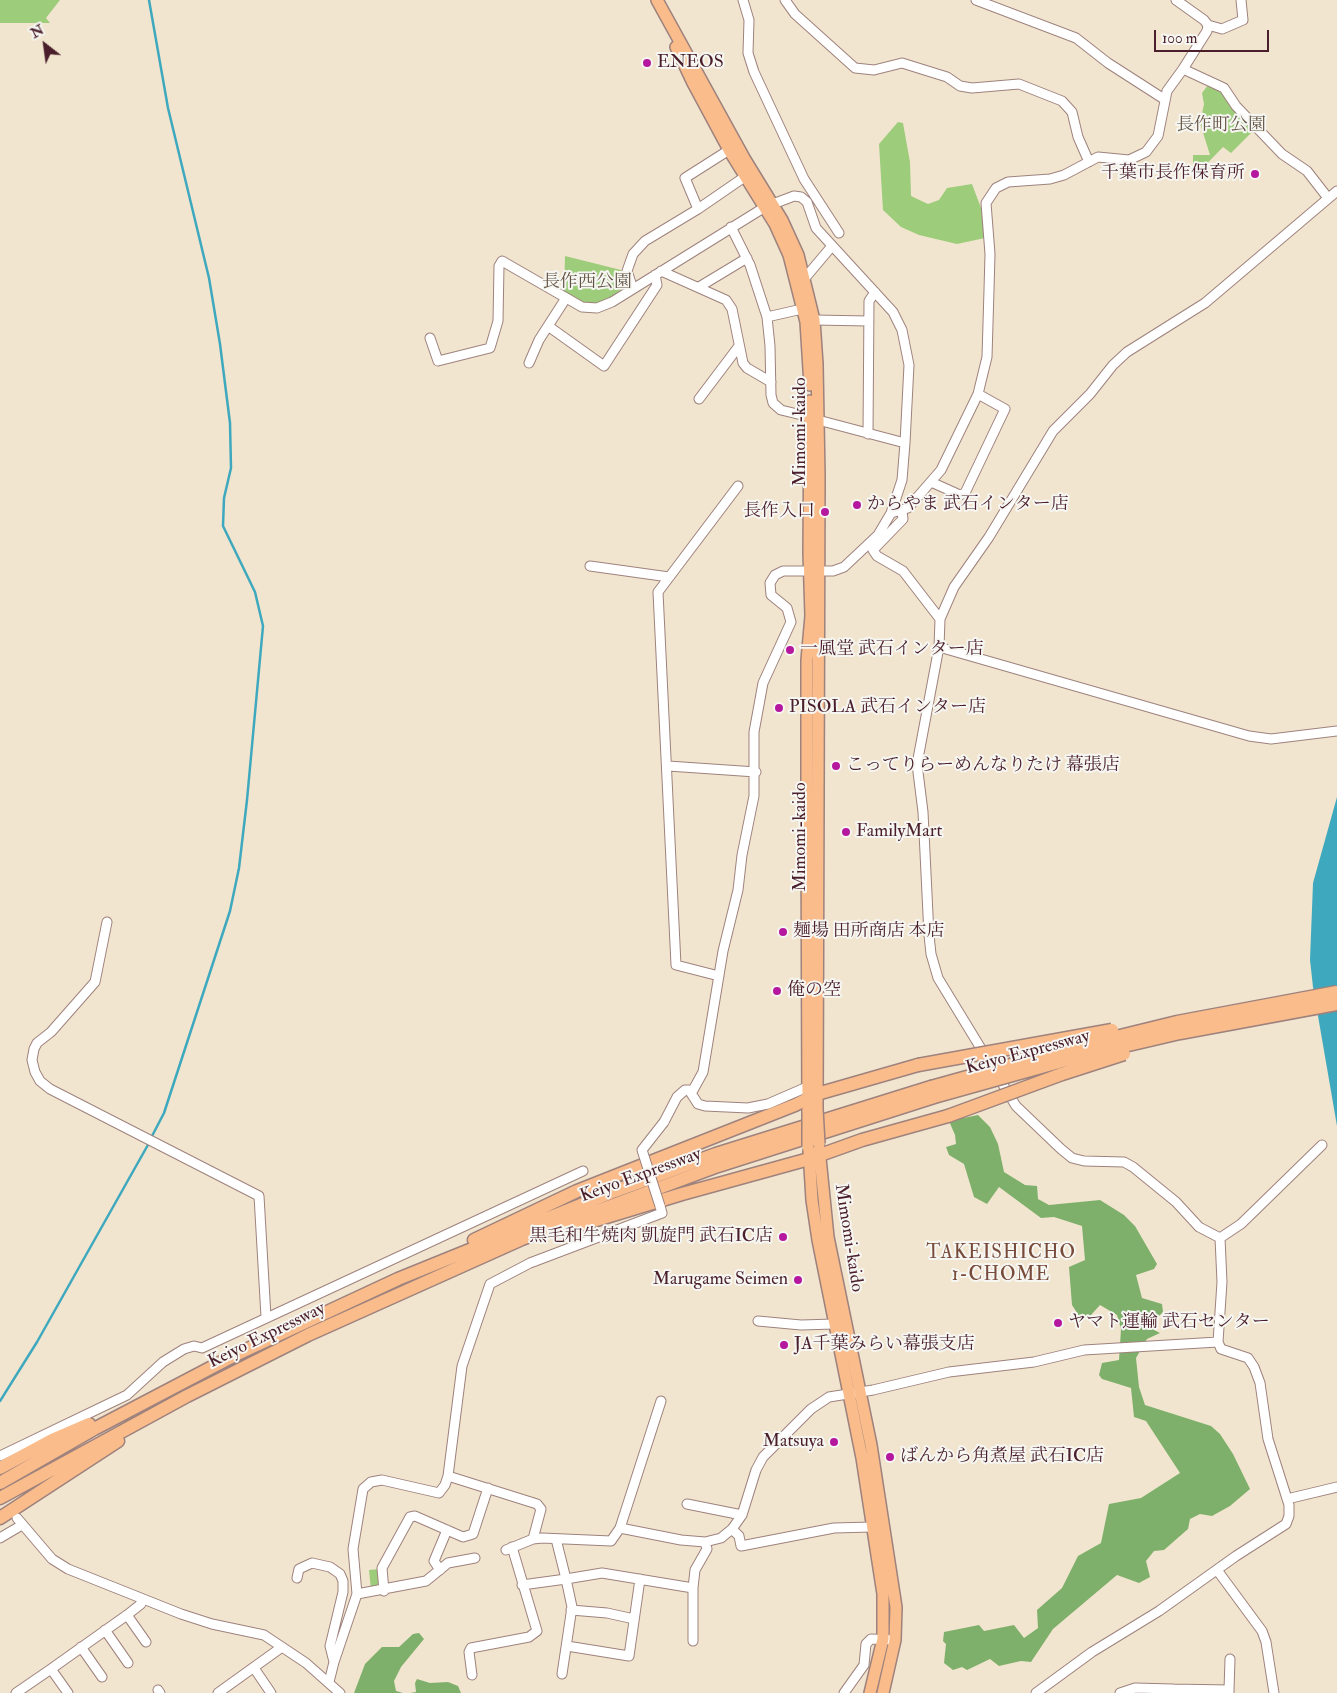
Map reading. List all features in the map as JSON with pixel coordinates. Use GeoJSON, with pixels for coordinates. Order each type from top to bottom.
{"type":"FeatureCollection","features":[{"type":"Feature","properties":{"kind":"highway","name":"Keiyo Expressway"},"geometry":{"type":"LineString","coordinates":[[0,1483],[176,1386],[294,1327],[398,1279],[597,1198],[716,1154],[932,1092],[1180,1033],[1337,992]]}},
{"type":"Feature","properties":{"kind":"highway","name":"Keiyo Expressway"},"geometry":{"type":"LineString","coordinates":[[1265,1011],[1337,1004]]}},
{"type":"Feature","properties":{"kind":"highway"},"geometry":{"type":"LineString","coordinates":[[398,1279],[576,1191],[811,1100],[918,1065],[1049,1040],[1265,1011]]}},
{"type":"Feature","properties":{"kind":"highway"},"geometry":{"type":"LineString","coordinates":[[418,1284],[614,1214],[814,1151],[948,1116],[1104,1060],[1265,1011]]}},
{"type":"Feature","properties":{"kind":"highway","name":"Keiyo Expressway"},"geometry":{"type":"LineString","coordinates":[[0,1498],[187,1396],[308,1335],[418,1284],[522,1239],[637,1195],[932,1092]]}},
{"type":"Feature","properties":{"kind":"highway"},"geometry":{"type":"LineString","coordinates":[[0,1468],[52,1440],[176,1386]]}},
{"type":"Feature","properties":{"kind":"highway"},"geometry":{"type":"LineString","coordinates":[[0,1518],[187,1396]]}},
{"type":"Feature","properties":{"kind":"main road","name":"Mimomi-kaido"},"geometry":{"type":"LineString","coordinates":[[660,6],[665,23],[693,83],[729,150],[746,176],[769,205],[789,255],[806,322],[814,419],[811,1100],[818,1240],[834,1324],[871,1446],[896,1607],[889,1639],[883,1693]]}},
{"type":"Feature","properties":{"kind":"main road","name":"Mimomi-kaido"},"geometry":{"type":"LineString","coordinates":[[660,6],[678,35],[798,256],[814,320],[818,364],[814,419]]}},
{"type":"Feature","properties":{"kind":"main road","name":"Mimomi-kaido"},"geometry":{"type":"LineString","coordinates":[[814,1151],[854,1392],[889,1639],[870,1693]]}},
{"type":"Feature","properties":{"kind":"street"},"geometry":{"type":"LineString","coordinates":[[743,0],[749,20],[748,53],[754,72],[804,179],[839,233]]}},
{"type":"Feature","properties":{"kind":"street"},"geometry":{"type":"LineString","coordinates":[[786,0],[795,14],[855,68],[874,70],[902,63],[947,78],[960,86],[972,88],[1019,84],[1062,101],[1068,105],[1072,112],[1078,137],[1089,162]]}},
{"type":"Feature","properties":{"kind":"street"},"geometry":{"type":"LineString","coordinates":[[974,0],[1018,18],[1040,23],[1076,38],[1108,63],[1164,99]]}},
{"type":"Feature","properties":{"kind":"street"},"geometry":{"type":"LineString","coordinates":[[1176,0],[1208,26],[1222,29],[1243,20],[1241,0]]}},
{"type":"Feature","properties":{"kind":"street"},"geometry":{"type":"LineString","coordinates":[[891,513],[902,512],[908,508],[945,463],[978,394],[987,357],[990,254],[986,203],[996,188],[1008,182],[1050,179],[1064,175],[1105,156],[1130,160],[1146,152],[1158,136],[1166,90],[1183,69],[1207,31],[1208,26]]}},
{"type":"Feature","properties":{"kind":"street"},"geometry":{"type":"LineString","coordinates":[[1183,69],[1224,88],[1236,106],[1282,154],[1307,171],[1328,198]]}},
{"type":"Feature","properties":{"kind":"street"},"geometry":{"type":"LineString","coordinates":[[698,209],[685,178],[729,150]]}},
{"type":"Feature","properties":{"kind":"street"},"geometry":{"type":"LineString","coordinates":[[633,288],[628,271],[633,254],[645,241],[698,209],[746,176]]}},
{"type":"Feature","properties":{"kind":"street"},"geometry":{"type":"LineString","coordinates":[[1220,1238],[1199,1227],[1176,1202],[1133,1167],[1124,1162],[1098,1160],[1084,1162],[1072,1158],[1016,1106],[938,978],[931,954],[923,812],[917,764],[939,647],[940,619],[954,588],[989,537],[1050,435],[1127,352],[1205,303],[1337,191]]}},
{"type":"Feature","properties":{"kind":"street"},"geometry":{"type":"LineString","coordinates":[[430,338],[438,361],[490,348],[498,321],[498,266],[502,261],[582,307],[597,308],[769,205],[790,197],[801,197],[810,207],[816,228],[896,317],[907,344],[909,365],[902,480],[891,513],[878,534],[844,567],[833,571],[781,571],[774,576],[770,585],[771,594],[787,608],[791,622],[763,682],[754,732],[756,772],[754,796],[742,855],[738,890],[719,976],[703,1072],[692,1092]]}},
{"type":"Feature","properties":{"kind":"street"},"geometry":{"type":"LineString","coordinates":[[731,227],[747,258],[766,317],[773,403],[781,410],[905,443]]}},
{"type":"Feature","properties":{"kind":"street"},"geometry":{"type":"LineString","coordinates":[[805,278],[832,246]]}},
{"type":"Feature","properties":{"kind":"street"},"geometry":{"type":"LineString","coordinates":[[699,288],[747,258]]}},
{"type":"Feature","properties":{"kind":"street"},"geometry":{"type":"LineString","coordinates":[[658,273],[719,296],[730,304],[743,363],[747,368],[771,382]]}},
{"type":"Feature","properties":{"kind":"street"},"geometry":{"type":"LineString","coordinates":[[548,326],[604,366],[656,285],[658,273]]}},
{"type":"Feature","properties":{"kind":"street"},"geometry":{"type":"LineString","coordinates":[[868,434],[869,301],[875,292]]}},
{"type":"Feature","properties":{"kind":"street"},"geometry":{"type":"LineString","coordinates":[[530,363],[548,326],[566,298]]}},
{"type":"Feature","properties":{"kind":"street"},"geometry":{"type":"LineString","coordinates":[[766,317],[802,309]]}},
{"type":"Feature","properties":{"kind":"street"},"geometry":{"type":"LineString","coordinates":[[814,320],[869,321]]}},
{"type":"Feature","properties":{"kind":"street"},"geometry":{"type":"LineString","coordinates":[[699,399],[739,346]]}},
{"type":"Feature","properties":{"kind":"street"},"geometry":{"type":"LineString","coordinates":[[930,482],[960,495],[965,493],[1005,409],[978,394]]}},
{"type":"Feature","properties":{"kind":"street"},"geometry":{"type":"LineString","coordinates":[[719,976],[676,965],[668,766],[658,592],[738,486]]}},
{"type":"Feature","properties":{"kind":"street"},"geometry":{"type":"LineString","coordinates":[[902,512],[903,519],[873,550],[877,556],[903,571],[940,619]]}},
{"type":"Feature","properties":{"kind":"street"},"geometry":{"type":"LineString","coordinates":[[590,566],[669,577]]}},
{"type":"Feature","properties":{"kind":"street"},"geometry":{"type":"LineString","coordinates":[[939,647],[1249,736],[1271,739],[1337,731]]}},
{"type":"Feature","properties":{"kind":"street"},"geometry":{"type":"LineString","coordinates":[[668,766],[756,772]]}},
{"type":"Feature","properties":{"kind":"street"},"geometry":{"type":"LineString","coordinates":[[107,922],[95,982],[51,1032],[37,1043],[32,1060],[35,1072],[40,1081],[50,1089],[259,1196],[266,1316]]}},
{"type":"Feature","properties":{"kind":"street"},"geometry":{"type":"LineString","coordinates":[[329,1682],[357,1594],[353,1549],[360,1497],[363,1489],[371,1482],[382,1480],[439,1493],[448,1476],[462,1366],[490,1284],[523,1266],[662,1214],[642,1150],[664,1122],[681,1093],[689,1090],[692,1092]]}},
{"type":"Feature","properties":{"kind":"street"},"geometry":{"type":"LineString","coordinates":[[692,1092],[698,1104],[705,1106],[748,1108],[782,1100],[811,1100]]}},
{"type":"Feature","properties":{"kind":"street"},"geometry":{"type":"LineString","coordinates":[[1220,1238],[1241,1224],[1322,1145]]}},
{"type":"Feature","properties":{"kind":"street"},"geometry":{"type":"LineString","coordinates":[[0,1456],[127,1395],[163,1362],[184,1349],[194,1346],[202,1348],[266,1316],[401,1256],[583,1171]]}},
{"type":"Feature","properties":{"kind":"street"},"geometry":{"type":"LineString","coordinates":[[1036,1693],[1096,1649],[1159,1611],[1286,1524],[1289,1516],[1287,1499],[1268,1439],[1260,1383],[1254,1367],[1248,1358],[1221,1348],[1218,1342],[1222,1282],[1220,1238]]}},
{"type":"Feature","properties":{"kind":"street"},"geometry":{"type":"LineString","coordinates":[[758,1321],[801,1325],[834,1324]]}},
{"type":"Feature","properties":{"kind":"street"},"geometry":{"type":"LineString","coordinates":[[620,1528],[681,1540],[705,1542],[720,1538],[732,1529],[742,1515],[756,1470],[763,1457],[810,1409],[829,1397],[949,1372],[1034,1362],[1084,1350],[1218,1342]]}},
{"type":"Feature","properties":{"kind":"street"},"geometry":{"type":"LineString","coordinates":[[472,1675],[469,1652],[474,1646],[535,1634],[537,1631],[509,1549],[533,1539],[556,1538],[608,1542],[615,1538],[620,1528],[661,1401]]}},
{"type":"Feature","properties":{"kind":"street"},"geometry":{"type":"LineString","coordinates":[[448,1476],[538,1504],[541,1510],[533,1539]]}},
{"type":"Feature","properties":{"kind":"street"},"geometry":{"type":"LineString","coordinates":[[1287,1499],[1337,1487]]}},
{"type":"Feature","properties":{"kind":"street"},"geometry":{"type":"LineString","coordinates":[[384,1591],[382,1568],[410,1517],[415,1516],[463,1537],[473,1534],[488,1488]]}},
{"type":"Feature","properties":{"kind":"street"},"geometry":{"type":"LineString","coordinates":[[687,1504],[742,1515]]}},
{"type":"Feature","properties":{"kind":"street"},"geometry":{"type":"LineString","coordinates":[[0,1538],[20,1521],[52,1559],[68,1569],[212,1624],[264,1635],[329,1682],[338,1692]]}},
{"type":"Feature","properties":{"kind":"street"},"geometry":{"type":"LineString","coordinates":[[732,1529],[739,1536],[741,1546],[834,1528],[872,1527]]}},
{"type":"Feature","properties":{"kind":"street"},"geometry":{"type":"LineString","coordinates":[[440,1570],[434,1561],[447,1530]]}},
{"type":"Feature","properties":{"kind":"street"},"geometry":{"type":"LineString","coordinates":[[556,1538],[571,1594],[567,1646],[562,1674]]}},
{"type":"Feature","properties":{"kind":"street"},"geometry":{"type":"LineString","coordinates":[[694,1641],[693,1588],[695,1570],[707,1549],[705,1542]]}},
{"type":"Feature","properties":{"kind":"street"},"geometry":{"type":"LineString","coordinates":[[357,1594],[384,1591],[409,1582],[426,1581],[455,1560],[475,1558]]}},
{"type":"Feature","properties":{"kind":"street"},"geometry":{"type":"LineString","coordinates":[[296,1578],[299,1569],[312,1563],[330,1567],[340,1574],[343,1581],[343,1592],[330,1646],[334,1662]]}},
{"type":"Feature","properties":{"kind":"street"},"geometry":{"type":"LineString","coordinates":[[1217,1570],[1261,1629],[1266,1642],[1274,1693]]}},
{"type":"Feature","properties":{"kind":"street"},"geometry":{"type":"LineString","coordinates":[[522,1584],[602,1573],[693,1588]]}},
{"type":"Feature","properties":{"kind":"street"},"geometry":{"type":"LineString","coordinates":[[567,1646],[629,1656],[640,1579]]}},
{"type":"Feature","properties":{"kind":"street"},"geometry":{"type":"LineString","coordinates":[[16,1693],[127,1615],[140,1604],[141,1598]]}},
{"type":"Feature","properties":{"kind":"street"},"geometry":{"type":"LineString","coordinates":[[571,1610],[607,1613],[634,1618]]}},
{"type":"Feature","properties":{"kind":"street"},"geometry":{"type":"LineString","coordinates":[[127,1615],[146,1642]]}},
{"type":"Feature","properties":{"kind":"street"},"geometry":{"type":"LineString","coordinates":[[105,1630],[128,1663]]}},
{"type":"Feature","properties":{"kind":"street"},"geometry":{"type":"LineString","coordinates":[[844,1693],[864,1665],[866,1644],[871,1639],[889,1639]]}},
{"type":"Feature","properties":{"kind":"street"},"geometry":{"type":"LineString","coordinates":[[81,1647],[102,1677]]}},
{"type":"Feature","properties":{"kind":"street"},"geometry":{"type":"LineString","coordinates":[[223,1692],[282,1647]]}},
{"type":"Feature","properties":{"kind":"street"},"geometry":{"type":"LineString","coordinates":[[1120,1693],[1135,1688],[1229,1692],[1228,1664]]}},
{"type":"Feature","properties":{"kind":"street"},"geometry":{"type":"LineString","coordinates":[[51,1668],[68,1693]]}},
{"type":"Feature","properties":{"kind":"street"},"geometry":{"type":"LineString","coordinates":[[254,1668],[271,1693]]}},
{"type":"Feature","properties":{"kind":"green space"},"geometry":{"type":"Polygon","coordinates":[[[0,0],[60,0],[46,18],[50,23],[0,23],[0,0]]]}},
{"type":"Feature","properties":{"kind":"green space","name":"長作町公園"},"geometry":{"type":"Polygon","coordinates":[[[1208,85],[1223,91],[1254,130],[1231,153],[1223,147],[1193,178],[1193,155],[1210,155],[1200,123],[1204,104],[1202,93],[1208,85]]]}},
{"type":"Feature","properties":{"kind":"green space"},"geometry":{"type":"Polygon","coordinates":[[[898,122],[903,123],[910,162],[911,196],[928,204],[939,200],[947,188],[972,184],[981,208],[985,238],[957,244],[919,235],[901,227],[883,210],[879,144],[898,122]]]}},
{"type":"Feature","properties":{"kind":"green space","name":"長作西公園"},"geometry":{"type":"Polygon","coordinates":[[[565,256],[621,270],[625,286],[607,301],[595,305],[583,303],[564,294],[565,256]]]}},
{"type":"Feature","properties":{"kind":"green space"},"geometry":{"type":"Polygon","coordinates":[[[978,1115],[990,1127],[998,1144],[1004,1172],[1025,1185],[1037,1186],[1038,1199],[1049,1205],[1100,1200],[1124,1215],[1135,1226],[1157,1264],[1154,1269],[1136,1275],[1142,1298],[1162,1304],[1163,1312],[1151,1324],[1154,1330],[1160,1333],[1147,1339],[1136,1358],[1139,1387],[1145,1405],[1211,1426],[1220,1434],[1233,1454],[1250,1489],[1230,1506],[1212,1516],[1200,1514],[1190,1519],[1188,1529],[1164,1550],[1154,1551],[1146,1561],[1150,1577],[1139,1583],[1117,1575],[1053,1629],[1031,1662],[1021,1661],[999,1666],[990,1659],[967,1670],[962,1667],[953,1670],[944,1663],[946,1644],[943,1641],[944,1632],[979,1625],[984,1631],[1014,1625],[1024,1638],[1038,1628],[1037,1610],[1062,1588],[1078,1556],[1101,1543],[1109,1504],[1141,1498],[1180,1473],[1146,1421],[1134,1417],[1131,1388],[1102,1379],[1099,1375],[1102,1363],[1119,1360],[1121,1329],[1117,1315],[1100,1305],[1091,1315],[1081,1319],[1072,1305],[1069,1267],[1085,1260],[1082,1226],[1054,1217],[1041,1218],[999,1187],[987,1204],[974,1197],[964,1164],[949,1155],[946,1147],[956,1144],[955,1135],[949,1121],[978,1115]]]}},
{"type":"Feature","properties":{"kind":"green space"},"geometry":{"type":"Polygon","coordinates":[[[379,1569],[381,1586],[371,1590],[369,1570],[379,1569]]]}},
{"type":"Feature","properties":{"kind":"green space"},"geometry":{"type":"Polygon","coordinates":[[[419,1633],[424,1639],[401,1667],[394,1681],[396,1691],[403,1693],[354,1693],[365,1664],[382,1647],[399,1647],[413,1634],[419,1633]]]}},
{"type":"Feature","properties":{"kind":"green space"},"geometry":{"type":"Polygon","coordinates":[[[417,1679],[430,1683],[448,1682],[458,1686],[461,1693],[410,1693],[416,1692],[415,1683],[417,1679]]]}},
{"type":"Feature","properties":{"kind":"water"},"geometry":{"type":"Polygon","coordinates":[[[1337,797],[1337,1126],[1310,960],[1313,883],[1337,797]]]}},
{"type":"Feature","properties":{"kind":"waterway"},"geometry":{"type":"LineString","coordinates":[[149,0],[168,108],[209,278],[220,344],[230,423],[231,468],[224,498],[223,526],[255,592],[263,626],[247,800],[239,868],[230,911],[164,1113],[151,1138]]}},
{"type":"Feature","properties":{"kind":"waterway"},"geometry":{"type":"LineString","coordinates":[[0,1401],[37,1342],[149,1143]]}},
{"type":"Feature","properties":{"kind":"place","name":"ENEOS"},"geometry":{"type":"Point","coordinates":[647,63]}},
{"type":"Feature","properties":{"kind":"place","name":"千葉市長作保育所"},"geometry":{"type":"Point","coordinates":[1255,174]}},
{"type":"Feature","properties":{"kind":"place","name":"からやま 武石インター店"},"geometry":{"type":"Point","coordinates":[857,505]}},
{"type":"Feature","properties":{"kind":"place","name":"長作入口"},"geometry":{"type":"Point","coordinates":[825,512]}},
{"type":"Feature","properties":{"kind":"place","name":"一風堂 武石インター店"},"geometry":{"type":"Point","coordinates":[790,650]}},
{"type":"Feature","properties":{"kind":"place","name":"PISOLA 武石インター店"},"geometry":{"type":"Point","coordinates":[779,708]}},
{"type":"Feature","properties":{"kind":"place","name":"こってりらーめんなりたけ 幕張店"},"geometry":{"type":"Point","coordinates":[836,766]}},
{"type":"Feature","properties":{"kind":"place","name":"FamilyMart"},"geometry":{"type":"Point","coordinates":[846,832]}},
{"type":"Feature","properties":{"kind":"place","name":"麺場 田所商店 本店"},"geometry":{"type":"Point","coordinates":[783,932]}},
{"type":"Feature","properties":{"kind":"place","name":"俺の空"},"geometry":{"type":"Point","coordinates":[777,991]}},
{"type":"Feature","properties":{"kind":"place","name":"黒毛和牛焼肉 凱旋門 武石IC店"},"geometry":{"type":"Point","coordinates":[783,1237]}},
{"type":"Feature","properties":{"kind":"place","name":"Marugame Seimen"},"geometry":{"type":"Point","coordinates":[798,1280]}},
{"type":"Feature","properties":{"kind":"place","name":"ヤマト運輸 武石センター"},"geometry":{"type":"Point","coordinates":[1058,1323]}},
{"type":"Feature","properties":{"kind":"place","name":"JA千葉みらい幕張支店"},"geometry":{"type":"Point","coordinates":[784,1345]}},
{"type":"Feature","properties":{"kind":"place","name":"Matsuya"},"geometry":{"type":"Point","coordinates":[834,1442]}},
{"type":"Feature","properties":{"kind":"place","name":"ばんから角煮屋 武石IC店"},"geometry":{"type":"Point","coordinates":[890,1457]}},
{"type":"Feature","properties":{"kind":"district","name":"TAKEISHICHO 1-CHOME"},"geometry":{"type":"Point","coordinates":[1001,1265]}}]}
